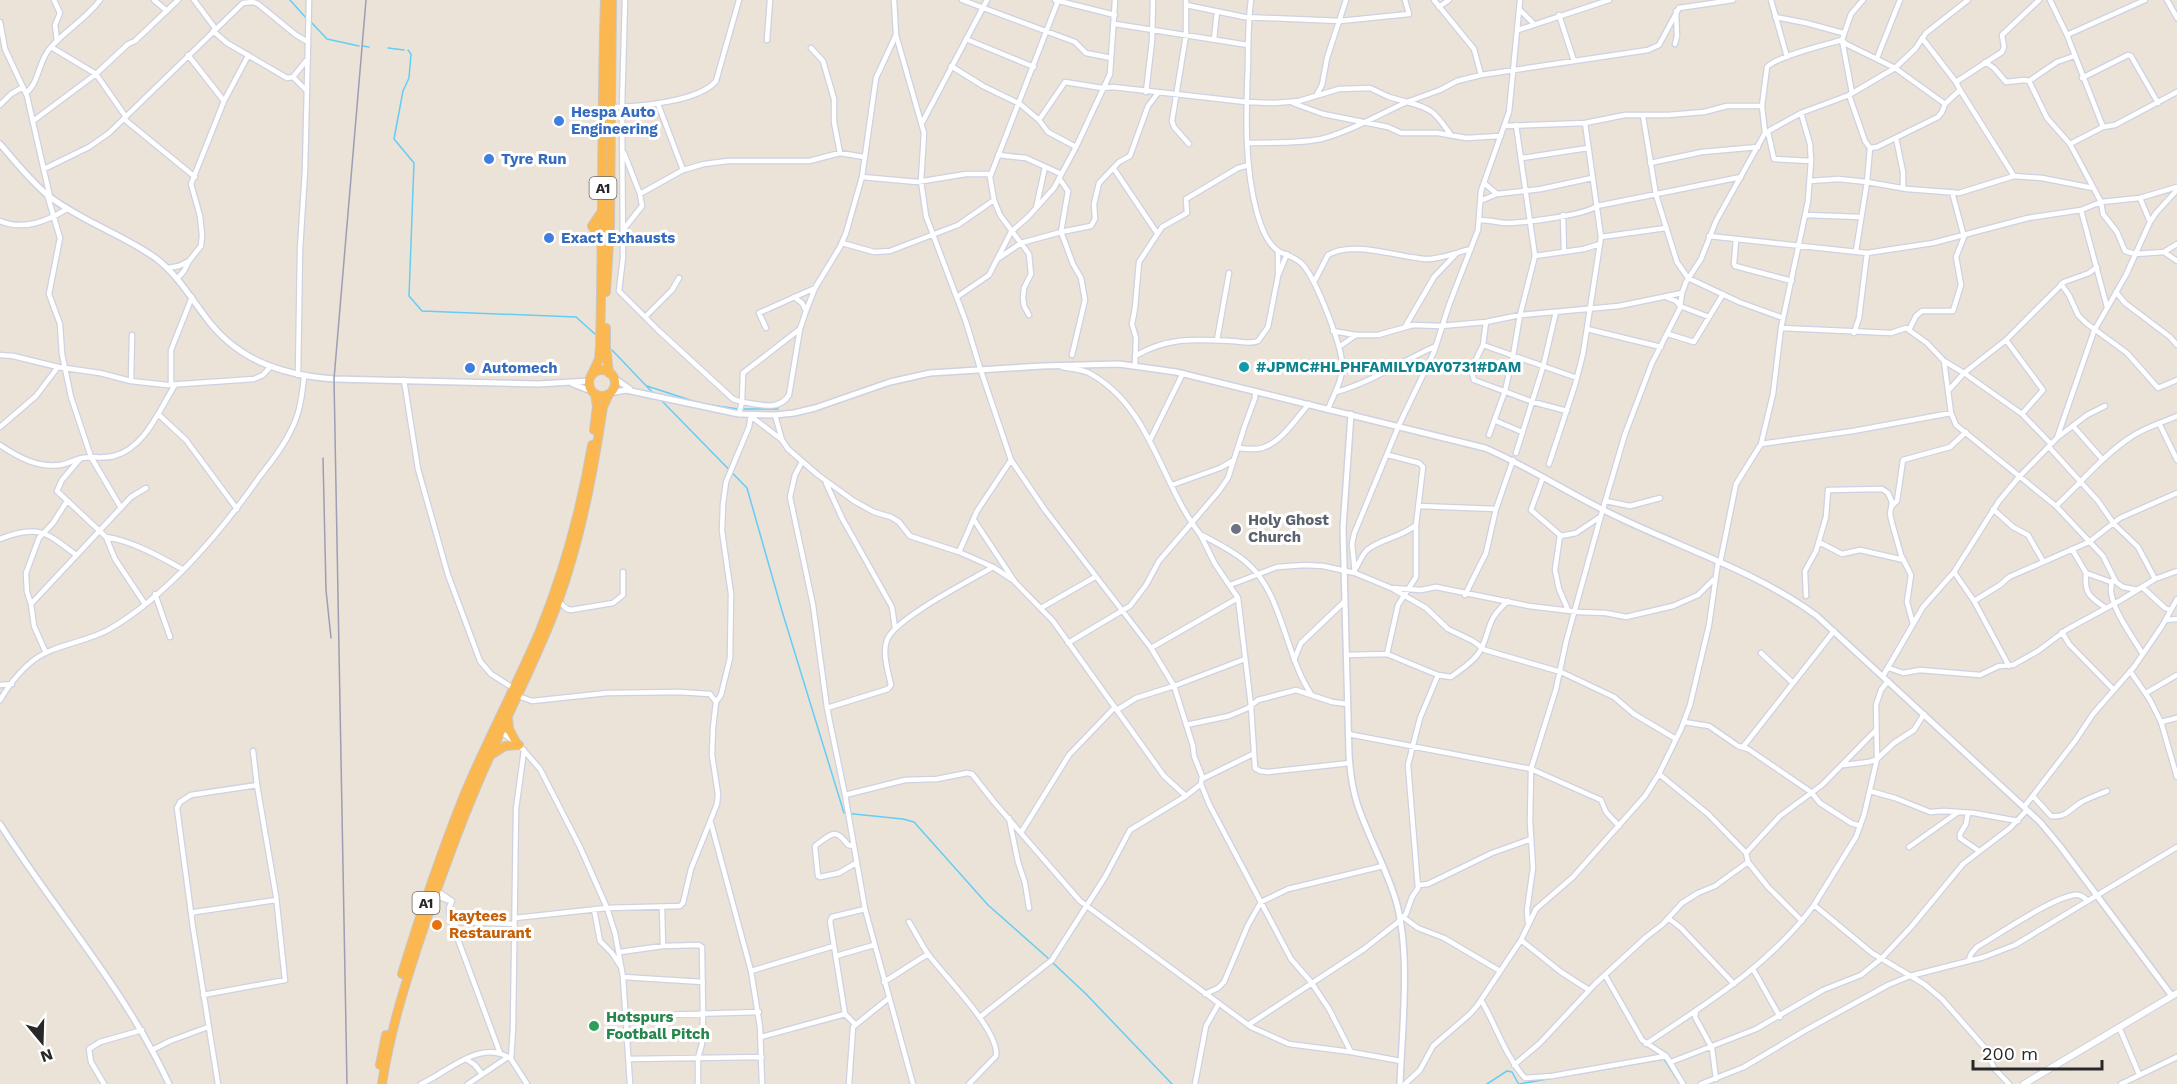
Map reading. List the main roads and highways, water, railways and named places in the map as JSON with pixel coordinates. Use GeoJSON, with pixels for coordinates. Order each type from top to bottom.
{"type":"FeatureCollection","features":[{"type":"Feature","properties":{"kind":"highway","name":"A1"},"geometry":{"type":"LineString","coordinates":[[383,1084],[389,1021],[463,798],[497,730],[518,696],[558,602],[588,497],[603,407],[614,386],[606,347],[610,227],[605,0]]}},
{"type":"Feature","properties":{"kind":"highway","name":"A1"},"geometry":{"type":"LineString","coordinates":[[433,891],[488,759],[513,688],[551,602],[583,497],[597,406],[591,378],[599,359],[600,347],[606,107],[612,0]]}},
{"type":"Feature","properties":{"kind":"highway"},"geometry":{"type":"LineString","coordinates":[[591,378],[601,370],[611,376]]}},
{"type":"Feature","properties":{"kind":"highway"},"geometry":{"type":"LineString","coordinates":[[593,393],[602,396],[610,394]]}},
{"type":"Feature","properties":{"kind":"highway"},"geometry":{"type":"LineString","coordinates":[[488,759],[500,748],[511,744],[519,745],[508,726],[510,712]]}},
{"type":"Feature","properties":{"kind":"main road"},"geometry":{"type":"LineString","coordinates":[[2024,1084],[2174,994]]}},
{"type":"Feature","properties":{"kind":"waterway"},"geometry":{"type":"LineString","coordinates":[[290,0],[307,19]]}},
{"type":"Feature","properties":{"kind":"waterway"},"geometry":{"type":"LineString","coordinates":[[311,22],[327,39],[359,46]]}},
{"type":"Feature","properties":{"kind":"waterway"},"geometry":{"type":"LineString","coordinates":[[363,46],[369,47]]}},
{"type":"Feature","properties":{"kind":"waterway"},"geometry":{"type":"LineString","coordinates":[[388,48],[404,50]]}},
{"type":"Feature","properties":{"kind":"waterway"},"geometry":{"type":"LineString","coordinates":[[408,50],[411,54],[409,78],[403,91],[394,139],[414,163],[409,296],[422,311],[576,317],[595,334]]}},
{"type":"Feature","properties":{"kind":"waterway"},"geometry":{"type":"LineString","coordinates":[[612,350],[654,394]]}},
{"type":"Feature","properties":{"kind":"waterway"},"geometry":{"type":"LineString","coordinates":[[647,386],[696,402]]}},
{"type":"Feature","properties":{"kind":"waterway"},"geometry":{"type":"LineString","coordinates":[[660,399],[747,488],[844,813],[914,822],[988,905],[1049,959]]}},
{"type":"Feature","properties":{"kind":"waterway"},"geometry":{"type":"LineString","coordinates":[[704,404],[738,409]]}},
{"type":"Feature","properties":{"kind":"waterway"},"geometry":{"type":"LineString","coordinates":[[743,409],[778,409]]}},
{"type":"Feature","properties":{"kind":"waterway"},"geometry":{"type":"LineString","coordinates":[[1053,963],[1172,1084]]}},
{"type":"Feature","properties":{"kind":"waterway"},"geometry":{"type":"LineString","coordinates":[[1578,1074],[1664,1059],[1680,1084]]}},
{"type":"Feature","properties":{"kind":"waterway"},"geometry":{"type":"LineString","coordinates":[[1487,1084],[1507,1071],[1512,1072],[1518,1083]]}},
{"type":"Feature","properties":{"kind":"waterway"},"geometry":{"type":"LineString","coordinates":[[1519,1084],[1553,1078]]}},
{"type":"Feature","properties":{"kind":"railway"},"geometry":{"type":"LineString","coordinates":[[347,1084],[334,379],[366,0]]}},
{"type":"Feature","properties":{"kind":"railway"},"geometry":{"type":"LineString","coordinates":[[323,458],[326,590],[331,638]]}},
{"type":"Feature","properties":{"kind":"place","name":"Hespa Auto Engineering"},"geometry":{"type":"Point","coordinates":[559,121]}},
{"type":"Feature","properties":{"kind":"place","name":"Tyre Run"},"geometry":{"type":"Point","coordinates":[489,159]}},
{"type":"Feature","properties":{"kind":"place","name":"Exact Exhausts"},"geometry":{"type":"Point","coordinates":[549,238]}},
{"type":"Feature","properties":{"kind":"place","name":"#JPMC#HLPHFAMILYDAY0731#DAM"},"geometry":{"type":"Point","coordinates":[1244,367]}},
{"type":"Feature","properties":{"kind":"place","name":"Automech"},"geometry":{"type":"Point","coordinates":[470,368]}},
{"type":"Feature","properties":{"kind":"place","name":"Holy Ghost Church"},"geometry":{"type":"Point","coordinates":[1236,529]}},
{"type":"Feature","properties":{"kind":"place","name":"kaytees Restaurant"},"geometry":{"type":"Point","coordinates":[437,925]}},
{"type":"Feature","properties":{"kind":"place","name":"Hotspurs Football Pitch"},"geometry":{"type":"Point","coordinates":[594,1026]}}]}
